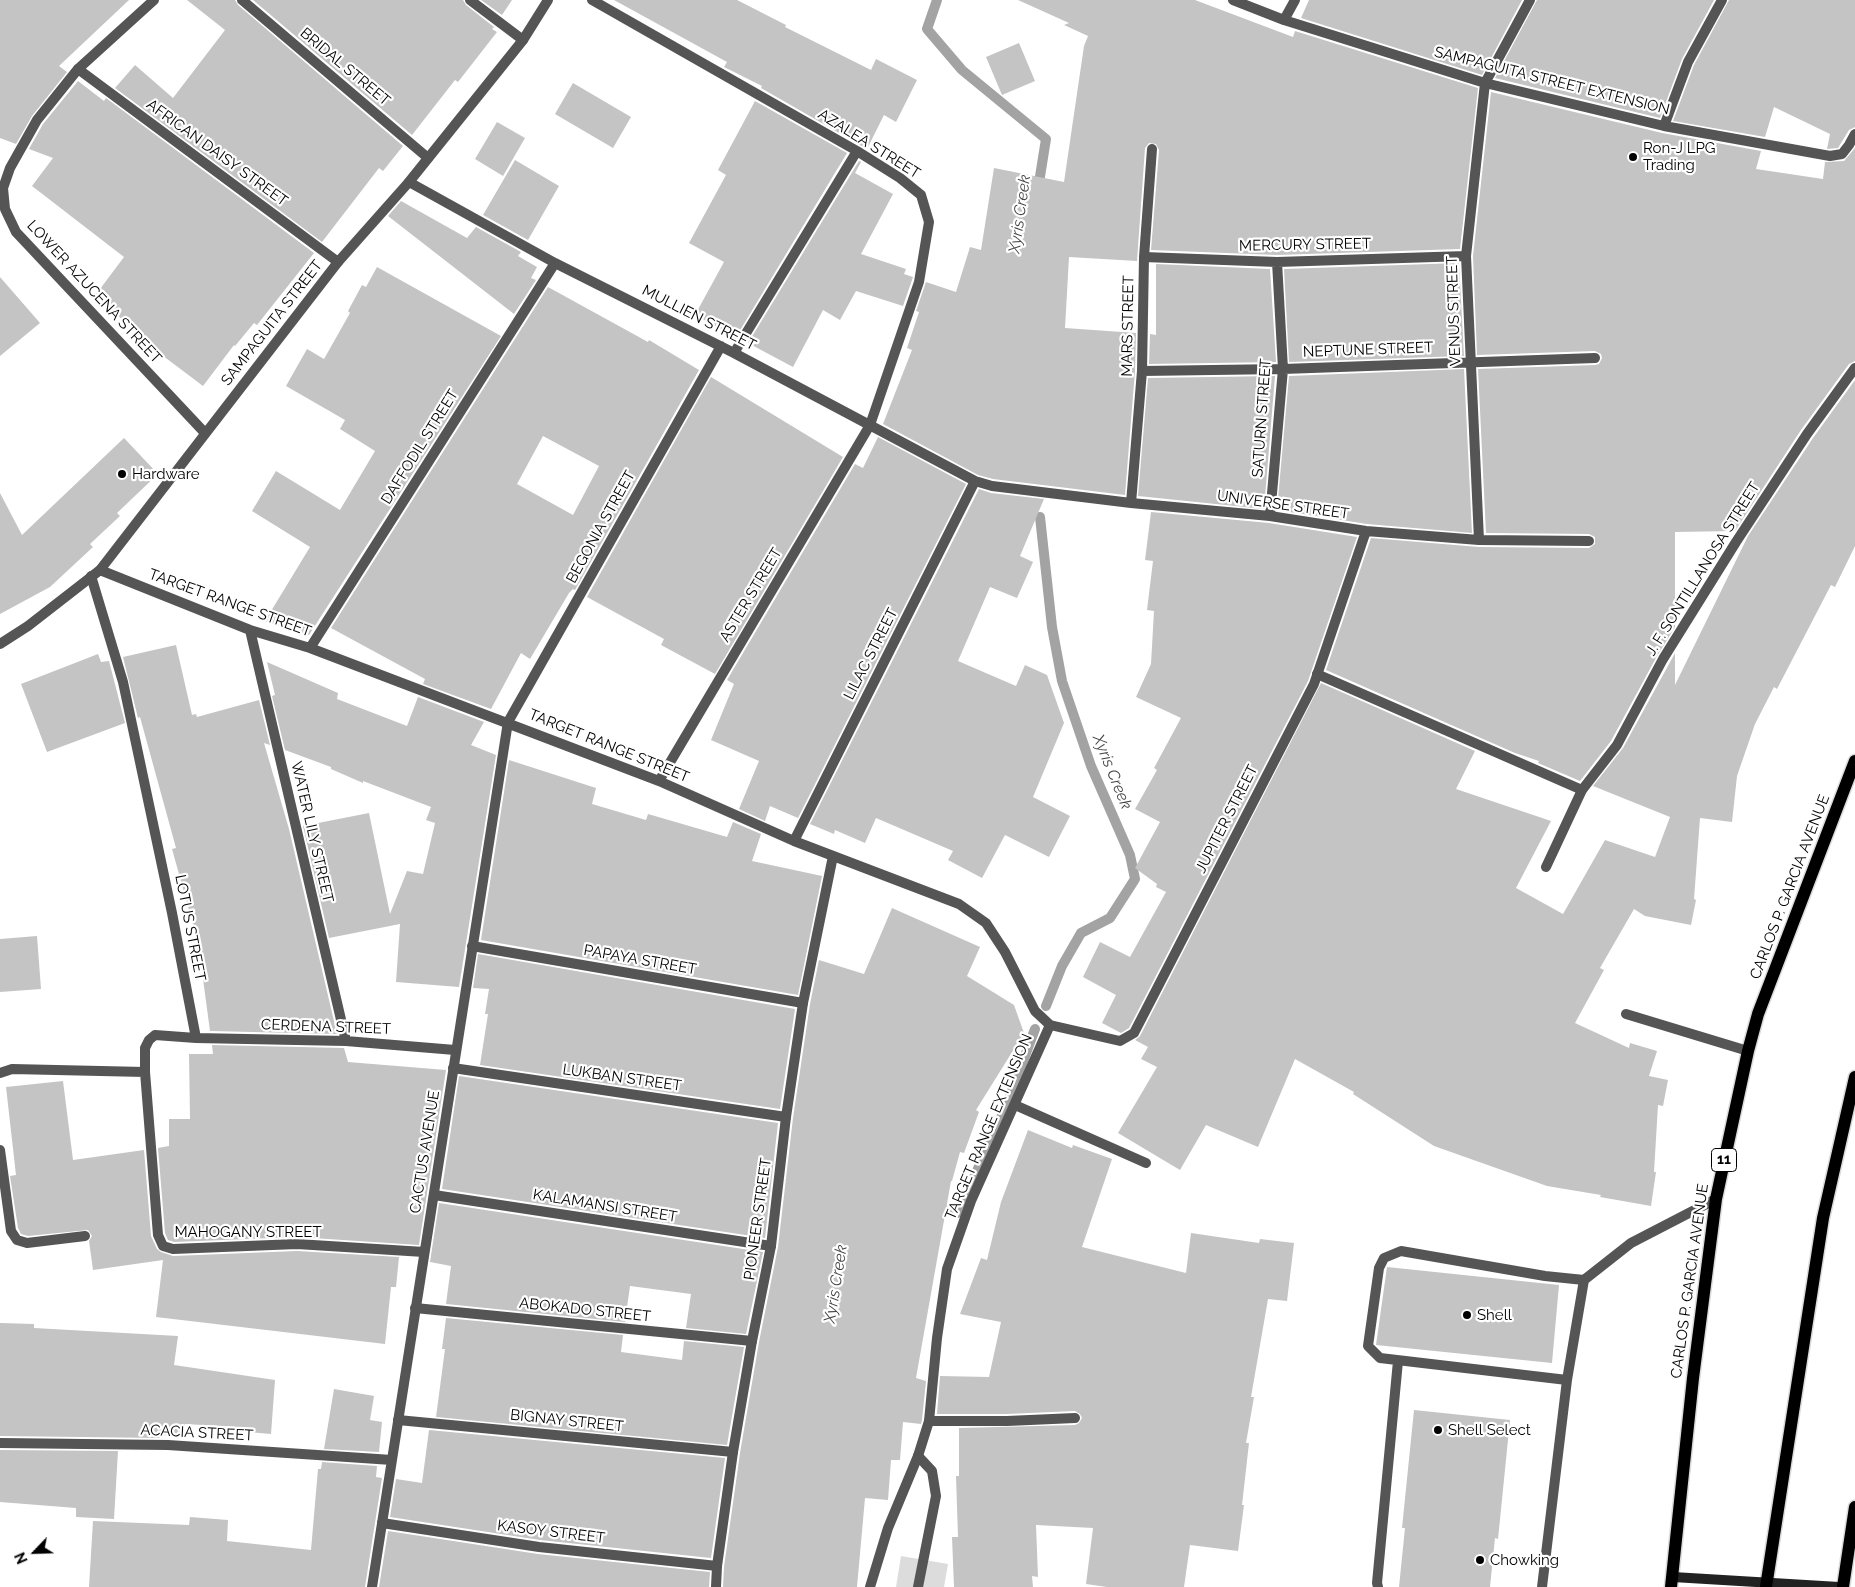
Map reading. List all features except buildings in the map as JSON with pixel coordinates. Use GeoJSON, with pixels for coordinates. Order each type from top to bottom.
{"type":"FeatureCollection","features":[{"type":"Feature","properties":{"kind":"main road","name":"CARLOS P. GARCIA AVENUE"},"geometry":{"type":"LineString","coordinates":[[1672,1582],[1716,1199],[1748,1051],[1758,1014],[1855,762]]}},
{"type":"Feature","properties":{"kind":"main road"},"geometry":{"type":"LineString","coordinates":[[1766,1585],[1823,1218],[1855,1076]]}},
{"type":"Feature","properties":{"kind":"main road"},"geometry":{"type":"LineString","coordinates":[[1843,1587],[1855,1507]]}},
{"type":"Feature","properties":{"kind":"main road"},"geometry":{"type":"LineString","coordinates":[[1672,1582],[1839,1587]]}},
{"type":"Feature","properties":{"kind":"street","name":"LOWER AZUCENA STREET"},"geometry":{"type":"LineString","coordinates":[[154,0],[78,69],[37,120],[10,168],[3,188],[4,209],[16,232],[205,433]]}},
{"type":"Feature","properties":{"kind":"street","name":"BRIDAL STREET"},"geometry":{"type":"LineString","coordinates":[[242,0],[428,158]]}},
{"type":"Feature","properties":{"kind":"street"},"geometry":{"type":"LineString","coordinates":[[470,0],[523,40]]}},
{"type":"Feature","properties":{"kind":"street","name":"SAMPAGUITA STREET"},"geometry":{"type":"LineString","coordinates":[[0,644],[28,626],[96,573],[338,262],[409,182],[523,40],[548,0]]}},
{"type":"Feature","properties":{"kind":"street","name":"AZALEA STREET"},"geometry":{"type":"LineString","coordinates":[[592,0],[856,151],[900,178],[921,195],[929,222],[919,282],[870,425]]}},
{"type":"Feature","properties":{"kind":"street","name":"SAMPAGUITA STREET EXTENSION"},"geometry":{"type":"LineString","coordinates":[[1233,0],[1284,20],[1485,83],[1664,126],[1830,156],[1842,154],[1855,134]]}},
{"type":"Feature","properties":{"kind":"street"},"geometry":{"type":"LineString","coordinates":[[1284,20],[1295,0]]}},
{"type":"Feature","properties":{"kind":"street"},"geometry":{"type":"LineString","coordinates":[[1485,83],[1530,0]]}},
{"type":"Feature","properties":{"kind":"street"},"geometry":{"type":"LineString","coordinates":[[1664,126],[1688,62],[1722,0]]}},
{"type":"Feature","properties":{"kind":"street","name":"AFRICAN DAISY STREET"},"geometry":{"type":"LineString","coordinates":[[78,69],[338,262]]}},
{"type":"Feature","properties":{"kind":"street","name":"VENUS STREET"},"geometry":{"type":"LineString","coordinates":[[1479,540],[1466,256],[1485,83]]}},
{"type":"Feature","properties":{"kind":"street","name":"MARS STREET"},"geometry":{"type":"LineString","coordinates":[[1131,503],[1142,371],[1144,257],[1152,149]]}},
{"type":"Feature","properties":{"kind":"street"},"geometry":{"type":"LineString","coordinates":[[734,353],[856,151]]}},
{"type":"Feature","properties":{"kind":"street","name":"MULLIEN STREET"},"geometry":{"type":"LineString","coordinates":[[409,182],[555,263],[721,346],[975,481]]}},
{"type":"Feature","properties":{"kind":"street","name":"MERCURY STREET"},"geometry":{"type":"LineString","coordinates":[[1144,257],[1277,262],[1466,256]]}},
{"type":"Feature","properties":{"kind":"street","name":"SATURN STREET"},"geometry":{"type":"LineString","coordinates":[[1270,516],[1283,369],[1277,262]]}},
{"type":"Feature","properties":{"kind":"street","name":"DAFFODIL STREET"},"geometry":{"type":"LineString","coordinates":[[310,648],[555,263]]}},
{"type":"Feature","properties":{"kind":"street","name":"BEGONIA STREET"},"geometry":{"type":"LineString","coordinates":[[508,722],[721,346]]}},
{"type":"Feature","properties":{"kind":"street","name":"NEPTUNE STREET"},"geometry":{"type":"LineString","coordinates":[[1142,371],[1283,369],[1595,358]]}},
{"type":"Feature","properties":{"kind":"street","name":"J. F. SONTILLANOSA STREET"},"geometry":{"type":"LineString","coordinates":[[1546,867],[1582,790],[1617,745],[1663,660],[1736,542],[1807,434],[1855,368]]}},
{"type":"Feature","properties":{"kind":"street","name":"ASTER STREET"},"geometry":{"type":"LineString","coordinates":[[659,781],[870,425]]}},
{"type":"Feature","properties":{"kind":"street","name":"UNIVERSE STREET"},"geometry":{"type":"LineString","coordinates":[[975,481],[1000,488],[1270,516],[1366,532],[1479,540],[1590,541]]}},
{"type":"Feature","properties":{"kind":"street","name":"LILAC STREET"},"geometry":{"type":"LineString","coordinates":[[794,840],[975,481]]}},
{"type":"Feature","properties":{"kind":"street","name":"JUPITER STREET"},"geometry":{"type":"LineString","coordinates":[[1050,1025],[1120,1041],[1134,1034],[1314,684],[1366,532]]}},
{"type":"Feature","properties":{"kind":"street","name":"TARGET RANGE STREET"},"geometry":{"type":"LineString","coordinates":[[96,573],[250,630],[310,648],[508,722],[659,781],[833,856],[959,904],[986,923],[1005,952],[1036,1011],[1050,1025]]}},
{"type":"Feature","properties":{"kind":"street","name":"LOTUS STREET"},"geometry":{"type":"LineString","coordinates":[[96,573],[123,682],[172,912],[196,1038]]}},
{"type":"Feature","properties":{"kind":"street","name":"WATER LILY STREET"},"geometry":{"type":"LineString","coordinates":[[250,630],[346,1041]]}},
{"type":"Feature","properties":{"kind":"street"},"geometry":{"type":"LineString","coordinates":[[1317,674],[1582,790]]}},
{"type":"Feature","properties":{"kind":"street","name":"CACTUS AVENUE"},"geometry":{"type":"LineString","coordinates":[[372,1587],[508,722]]}},
{"type":"Feature","properties":{"kind":"street","name":"PIONEER STREET"},"geometry":{"type":"LineString","coordinates":[[716,1587],[717,1566],[733,1452],[771,1246],[786,1117],[804,1003],[833,856]]}},
{"type":"Feature","properties":{"kind":"street","name":"PAPAYA STREET"},"geometry":{"type":"LineString","coordinates":[[472,946],[804,1003]]}},
{"type":"Feature","properties":{"kind":"street"},"geometry":{"type":"LineString","coordinates":[[1626,1014],[1748,1051]]}},
{"type":"Feature","properties":{"kind":"street","name":"TARGET RANGE EXTENSION"},"geometry":{"type":"LineString","coordinates":[[870,1587],[888,1528],[918,1456],[929,1421],[937,1338],[948,1269],[971,1201],[1050,1025]]}},
{"type":"Feature","properties":{"kind":"street"},"geometry":{"type":"LineString","coordinates":[[0,1073],[12,1069],[145,1072],[145,1048],[149,1040],[155,1035],[196,1038]]}},
{"type":"Feature","properties":{"kind":"street","name":"CERDENA STREET"},"geometry":{"type":"LineString","coordinates":[[196,1038],[346,1041],[456,1050]]}},
{"type":"Feature","properties":{"kind":"street","name":"LUKBAN STREET"},"geometry":{"type":"LineString","coordinates":[[453,1068],[786,1117]]}},
{"type":"Feature","properties":{"kind":"street","name":"MAHOGANY STREET"},"geometry":{"type":"LineString","coordinates":[[145,1072],[158,1235],[163,1246],[173,1249],[297,1244],[424,1252]]}},
{"type":"Feature","properties":{"kind":"street"},"geometry":{"type":"LineString","coordinates":[[1014,1105],[1146,1163]]}},
{"type":"Feature","properties":{"kind":"street"},"geometry":{"type":"LineString","coordinates":[[0,1150],[11,1231],[17,1240],[27,1243],[85,1236]]}},
{"type":"Feature","properties":{"kind":"street","name":"KALAMANSI STREET"},"geometry":{"type":"LineString","coordinates":[[434,1195],[771,1246]]}},
{"type":"Feature","properties":{"kind":"street"},"geometry":{"type":"LineString","coordinates":[[1542,1587],[1567,1380],[1584,1280],[1631,1242],[1716,1199]]}},
{"type":"Feature","properties":{"kind":"street"},"geometry":{"type":"LineString","coordinates":[[1567,1380],[1380,1358],[1368,1346],[1379,1268],[1384,1258],[1401,1251],[1545,1276],[1584,1280]]}},
{"type":"Feature","properties":{"kind":"street","name":"ABOKADO STREET"},"geometry":{"type":"LineString","coordinates":[[415,1308],[752,1341]]}},
{"type":"Feature","properties":{"kind":"street"},"geometry":{"type":"LineString","coordinates":[[1378,1587],[1398,1361]]}},
{"type":"Feature","properties":{"kind":"street"},"geometry":{"type":"LineString","coordinates":[[929,1421],[1007,1421],[1075,1418]]}},
{"type":"Feature","properties":{"kind":"street","name":"BIGNAY STREET"},"geometry":{"type":"LineString","coordinates":[[398,1420],[733,1452]]}},
{"type":"Feature","properties":{"kind":"street","name":"ACACIA STREET"},"geometry":{"type":"LineString","coordinates":[[0,1443],[168,1445],[392,1460]]}},
{"type":"Feature","properties":{"kind":"street"},"geometry":{"type":"LineString","coordinates":[[918,1456],[932,1470],[936,1496],[918,1587]]}},
{"type":"Feature","properties":{"kind":"street","name":"KASOY STREET"},"geometry":{"type":"LineString","coordinates":[[382,1523],[539,1547],[717,1566]]}},
{"type":"Feature","properties":{"kind":"shaded area"},"geometry":{"type":"Polygon","coordinates":[[[901,1556],[948,1564],[944,1587],[896,1587],[901,1556]]]}},
{"type":"Feature","properties":{"kind":"waterway","name":"Xyris Creek"},"geometry":{"type":"LineString","coordinates":[[937,0],[927,29],[962,70],[1046,139],[1038,189]]}},
{"type":"Feature","properties":{"kind":"waterway","name":"Xyris Creek"},"geometry":{"type":"LineString","coordinates":[[1040,517],[1052,627],[1062,681],[1091,766],[1130,855],[1135,879],[1110,918],[1081,933],[1062,966],[1046,1006]]}},
{"type":"Feature","properties":{"kind":"waterway","name":"Xyris Creek"},"geometry":{"type":"LineString","coordinates":[[934,1208],[958,1213],[1007,1104],[1035,1029]]}},
{"type":"Feature","properties":{"kind":"place","name":"Ron-J LPG Trading"},"geometry":{"type":"Point","coordinates":[1633,157]}},
{"type":"Feature","properties":{"kind":"place","name":"Hardware"},"geometry":{"type":"Point","coordinates":[122,474]}},
{"type":"Feature","properties":{"kind":"place","name":"Shell"},"geometry":{"type":"Point","coordinates":[1467,1315]}},
{"type":"Feature","properties":{"kind":"place","name":"Shell Select"},"geometry":{"type":"Point","coordinates":[1438,1430]}},
{"type":"Feature","properties":{"kind":"place","name":"Chowking"},"geometry":{"type":"Point","coordinates":[1480,1560]}}]}
